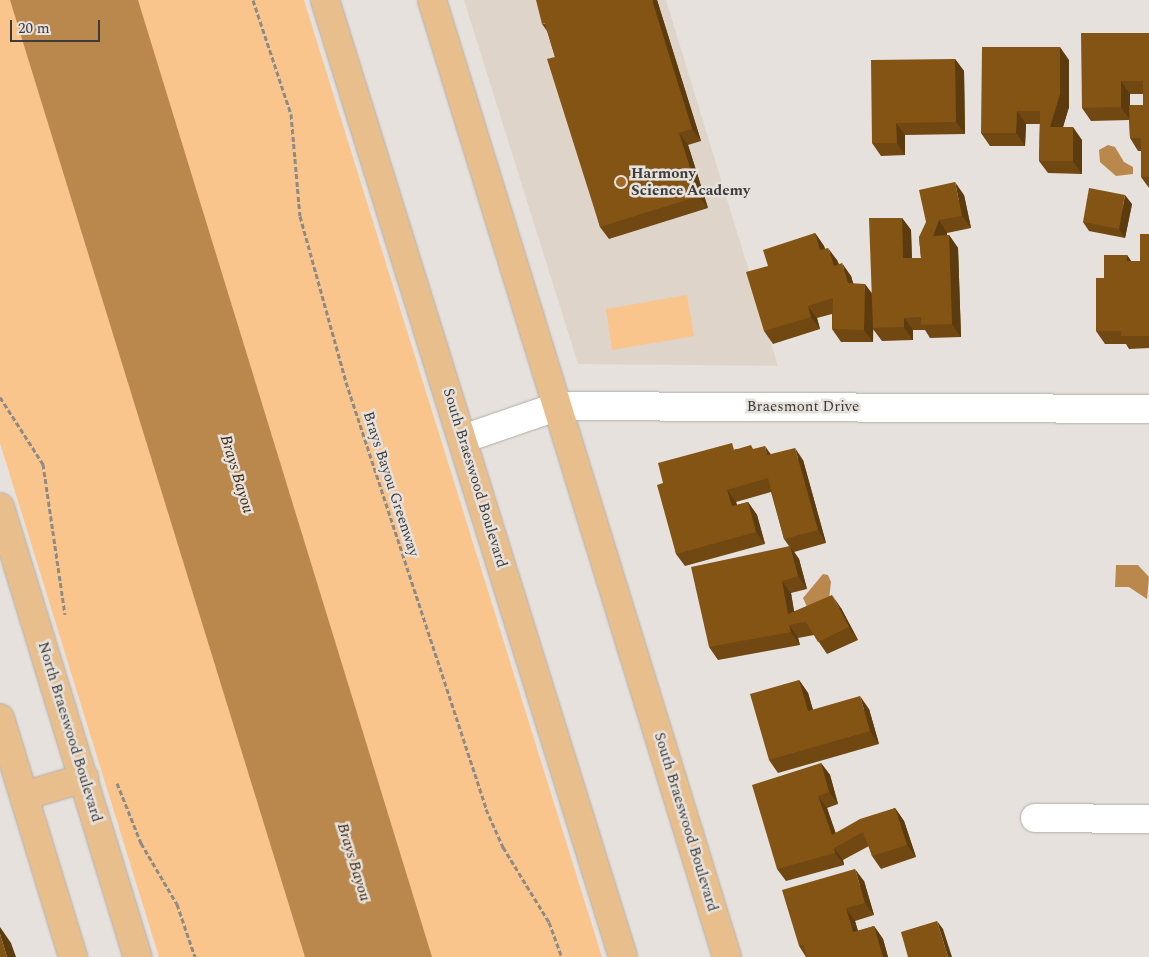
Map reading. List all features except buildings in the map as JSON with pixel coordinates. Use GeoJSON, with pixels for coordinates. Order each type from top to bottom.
{"type":"FeatureCollection","features":[{"type":"Feature","properties":{"kind":"main road","name":"South Braeswood Boulevard"},"geometry":{"type":"LineString","coordinates":[[325,0],[623,957]]}},
{"type":"Feature","properties":{"kind":"main road","name":"South Braeswood Boulevard"},"geometry":{"type":"LineString","coordinates":[[432,0],[559,406],[727,957]]}},
{"type":"Feature","properties":{"kind":"main road","name":"North Braeswood Boulevard"},"geometry":{"type":"LineString","coordinates":[[0,507],[138,957]]}},
{"type":"Feature","properties":{"kind":"main road"},"geometry":{"type":"LineString","coordinates":[[0,718],[73,957]]}},
{"type":"Feature","properties":{"kind":"main road"},"geometry":{"type":"LineString","coordinates":[[24,796],[84,778]]}},
{"type":"Feature","properties":{"kind":"street","name":"Braesmont Drive"},"geometry":{"type":"LineString","coordinates":[[463,439],[559,406],[1149,409]]}},
{"type":"Feature","properties":{"kind":"street"},"geometry":{"type":"LineString","coordinates":[[1035,818],[1149,819]]}},
{"type":"Feature","properties":{"kind":"path","name":"Brays Bayou Greenway"},"geometry":{"type":"LineString","coordinates":[[253,0],[291,114],[300,216],[353,401],[486,809],[503,847],[550,922],[562,957]]}},
{"type":"Feature","properties":{"kind":"path"},"geometry":{"type":"LineString","coordinates":[[0,397],[43,464],[66,616]]}},
{"type":"Feature","properties":{"kind":"path"},"geometry":{"type":"LineString","coordinates":[[116,778],[141,843],[177,904],[195,957]]}},
{"type":"Feature","properties":{"kind":"shaded area"},"geometry":{"type":"Polygon","coordinates":[[[0,0],[304,0],[602,957],[159,957],[0,443],[0,0]]]}},
{"type":"Feature","properties":{"kind":"shaded area","name":"Harmony Science Academy"},"geometry":{"type":"Polygon","coordinates":[[[464,0],[666,0],[778,366],[578,364],[464,0]]]}},
{"type":"Feature","properties":{"kind":"shaded area"},"geometry":{"type":"Polygon","coordinates":[[[687,295],[694,336],[612,350],[606,309],[687,295]]]}},
{"type":"Feature","properties":{"kind":"water","name":"Brays Bayou"},"geometry":{"type":"Polygon","coordinates":[[[10,0],[138,0],[432,957],[305,957],[10,0]]]}},
{"type":"Feature","properties":{"kind":"water"},"geometry":{"type":"Polygon","coordinates":[[[1108,145],[1115,147],[1124,162],[1133,167],[1133,174],[1116,176],[1100,162],[1099,150],[1108,145]]]}},
{"type":"Feature","properties":{"kind":"water"},"geometry":{"type":"Polygon","coordinates":[[[1116,565],[1138,565],[1149,577],[1147,599],[1129,587],[1115,587],[1116,565]]]}},
{"type":"Feature","properties":{"kind":"water"},"geometry":{"type":"Polygon","coordinates":[[[823,574],[828,575],[831,582],[829,599],[808,609],[803,598],[823,574]]]}},
{"type":"Feature","properties":{"kind":"place","name":"Harmony Science Academy"},"geometry":{"type":"Point","coordinates":[621,182]}}]}
